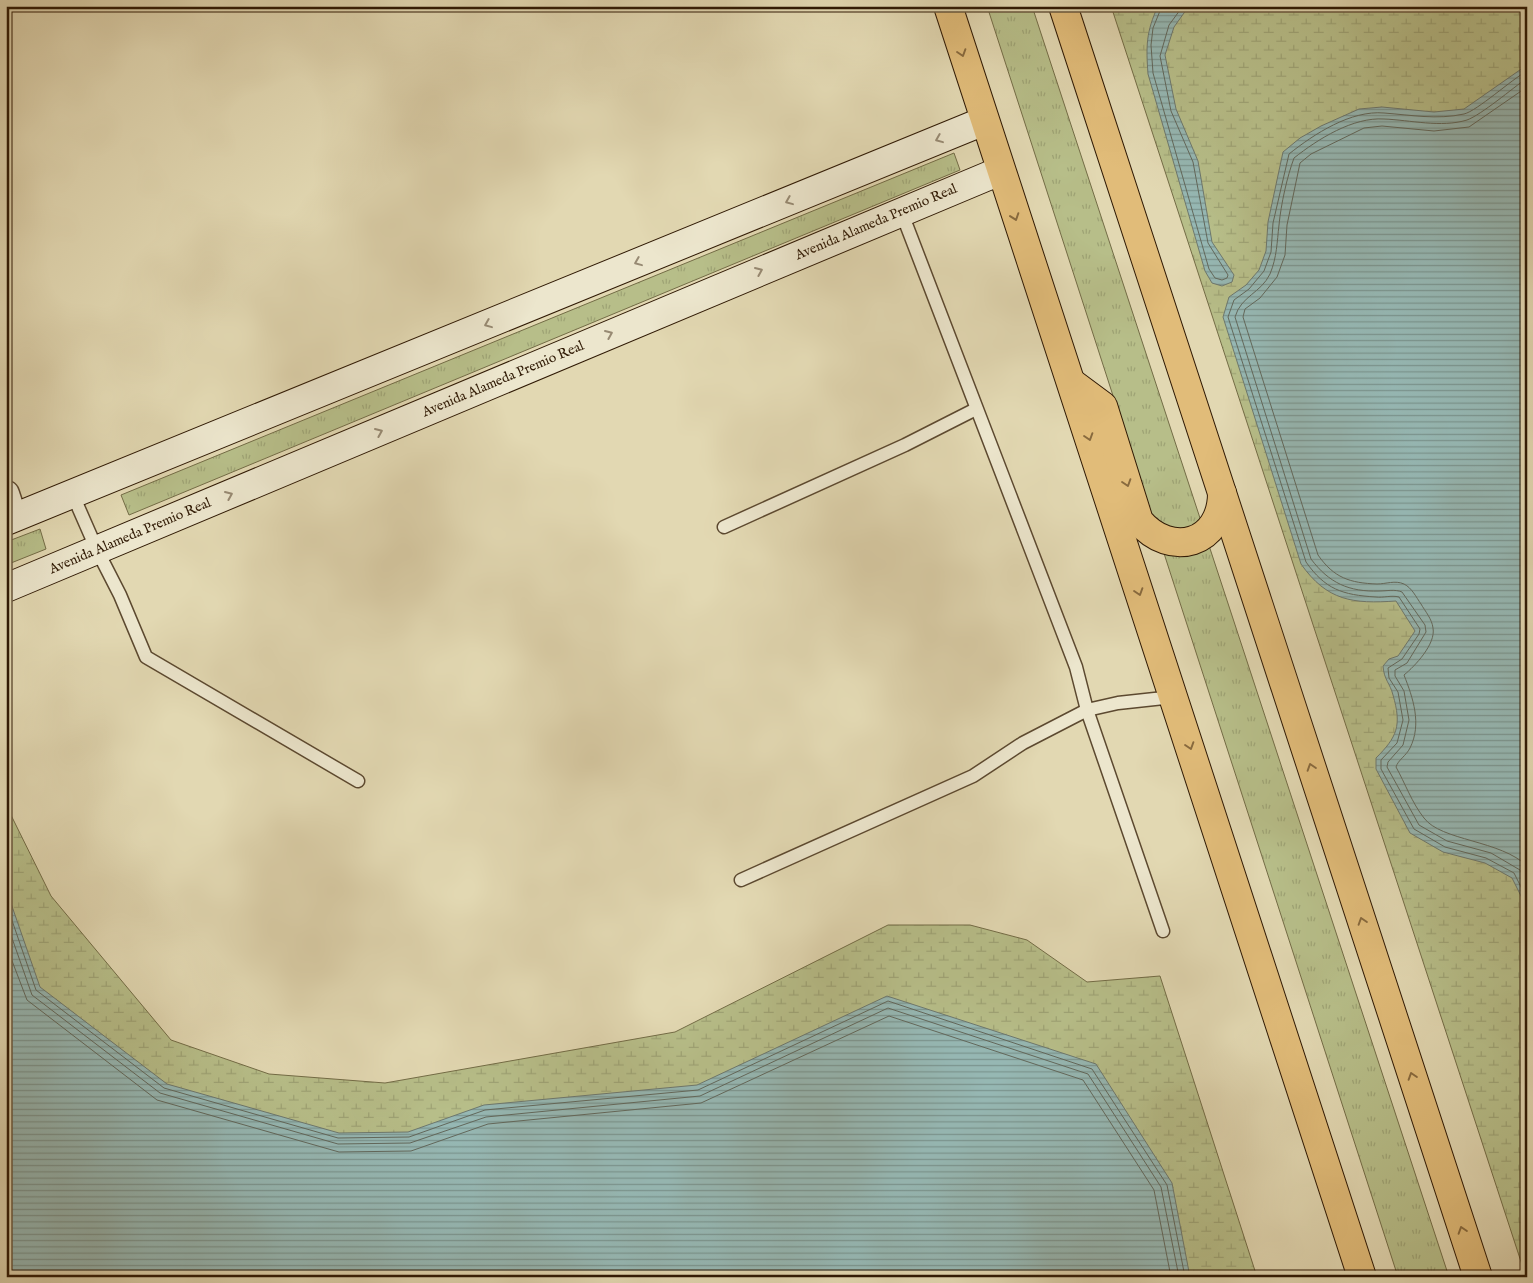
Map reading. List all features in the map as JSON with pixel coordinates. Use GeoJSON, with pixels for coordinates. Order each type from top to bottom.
{"type":"FeatureCollection","features":[{"type":"Feature","properties":{"kind":"main road"},"geometry":{"type":"LineString","coordinates":[[948,6],[1362,1277]]}},
{"type":"Feature","properties":{"kind":"main road"},"geometry":{"type":"LineString","coordinates":[[1063,6],[1478,1277]]}},
{"type":"Feature","properties":{"kind":"main road"},"geometry":{"type":"LineString","coordinates":[[1072,383],[1103,406],[1139,521],[1147,531],[1158,538],[1170,542],[1183,543],[1196,539],[1205,533],[1219,515],[1222,493]]}},
{"type":"Feature","properties":{"kind":"street"},"geometry":{"type":"LineString","coordinates":[[9,511],[72,494],[984,121]]}},
{"type":"Feature","properties":{"kind":"street","name":"Avenida Alameda Premio Real"},"geometry":{"type":"LineString","coordinates":[[6,588],[1000,170]]}},
{"type":"Feature","properties":{"kind":"lane"},"geometry":{"type":"LineString","coordinates":[[901,211],[1076,667],[1087,710],[1163,931]]}},
{"type":"Feature","properties":{"kind":"lane"},"geometry":{"type":"LineString","coordinates":[[724,527],[905,445],[976,409]]}},
{"type":"Feature","properties":{"kind":"lane"},"geometry":{"type":"LineString","coordinates":[[72,494],[120,595],[146,657],[358,781]]}},
{"type":"Feature","properties":{"kind":"lane"},"geometry":{"type":"LineString","coordinates":[[741,880],[973,776],[1023,743],[1087,710],[1118,703],[1173,696]]}},
{"type":"Feature","properties":{"kind":"green space"},"geometry":{"type":"Polygon","coordinates":[[[987,6],[1032,6],[1449,1277],[1398,1277],[987,6]]]}},
{"type":"Feature","properties":{"kind":"green space"},"geometry":{"type":"Polygon","coordinates":[[[1111,6],[1527,6],[1527,1277],[1526,1277],[1111,6]]]}},
{"type":"Feature","properties":{"kind":"green space"},"geometry":{"type":"Polygon","coordinates":[[[954,153],[960,170],[129,515],[121,495],[954,153]]]}},
{"type":"Feature","properties":{"kind":"green space"},"geometry":{"type":"Polygon","coordinates":[[[40,529],[46,549],[6,565],[6,542],[40,529]]]}},
{"type":"Feature","properties":{"kind":"green space"},"geometry":{"type":"Polygon","coordinates":[[[6,805],[51,896],[171,1040],[269,1074],[385,1083],[675,1032],[888,925],[970,925],[1027,940],[1087,982],[1160,976],[1257,1277],[6,1277],[6,805]]]}},
{"type":"Feature","properties":{"kind":"water"},"geometry":{"type":"Polygon","coordinates":[[[1158,6],[1189,6],[1174,27],[1165,55],[1176,109],[1198,161],[1212,242],[1234,275],[1232,282],[1222,286],[1212,283],[1205,271],[1148,74],[1148,39],[1158,6]]]}},
{"type":"Feature","properties":{"kind":"water"},"geometry":{"type":"Polygon","coordinates":[[[1527,65],[1527,908],[1512,878],[1485,863],[1443,852],[1410,833],[1376,769],[1376,758],[1389,744],[1396,730],[1397,723],[1396,706],[1383,666],[1389,659],[1398,656],[1415,631],[1396,601],[1367,602],[1342,598],[1321,586],[1301,564],[1223,317],[1229,297],[1246,285],[1259,270],[1266,251],[1268,222],[1283,152],[1300,138],[1321,126],[1359,109],[1382,107],[1434,112],[1464,109],[1527,65]]]}},
{"type":"Feature","properties":{"kind":"water"},"geometry":{"type":"Polygon","coordinates":[[[6,889],[40,987],[167,1084],[339,1133],[408,1132],[484,1105],[697,1085],[887,996],[1096,1064],[1172,1183],[1190,1277],[6,1277],[6,889]]]}}]}
